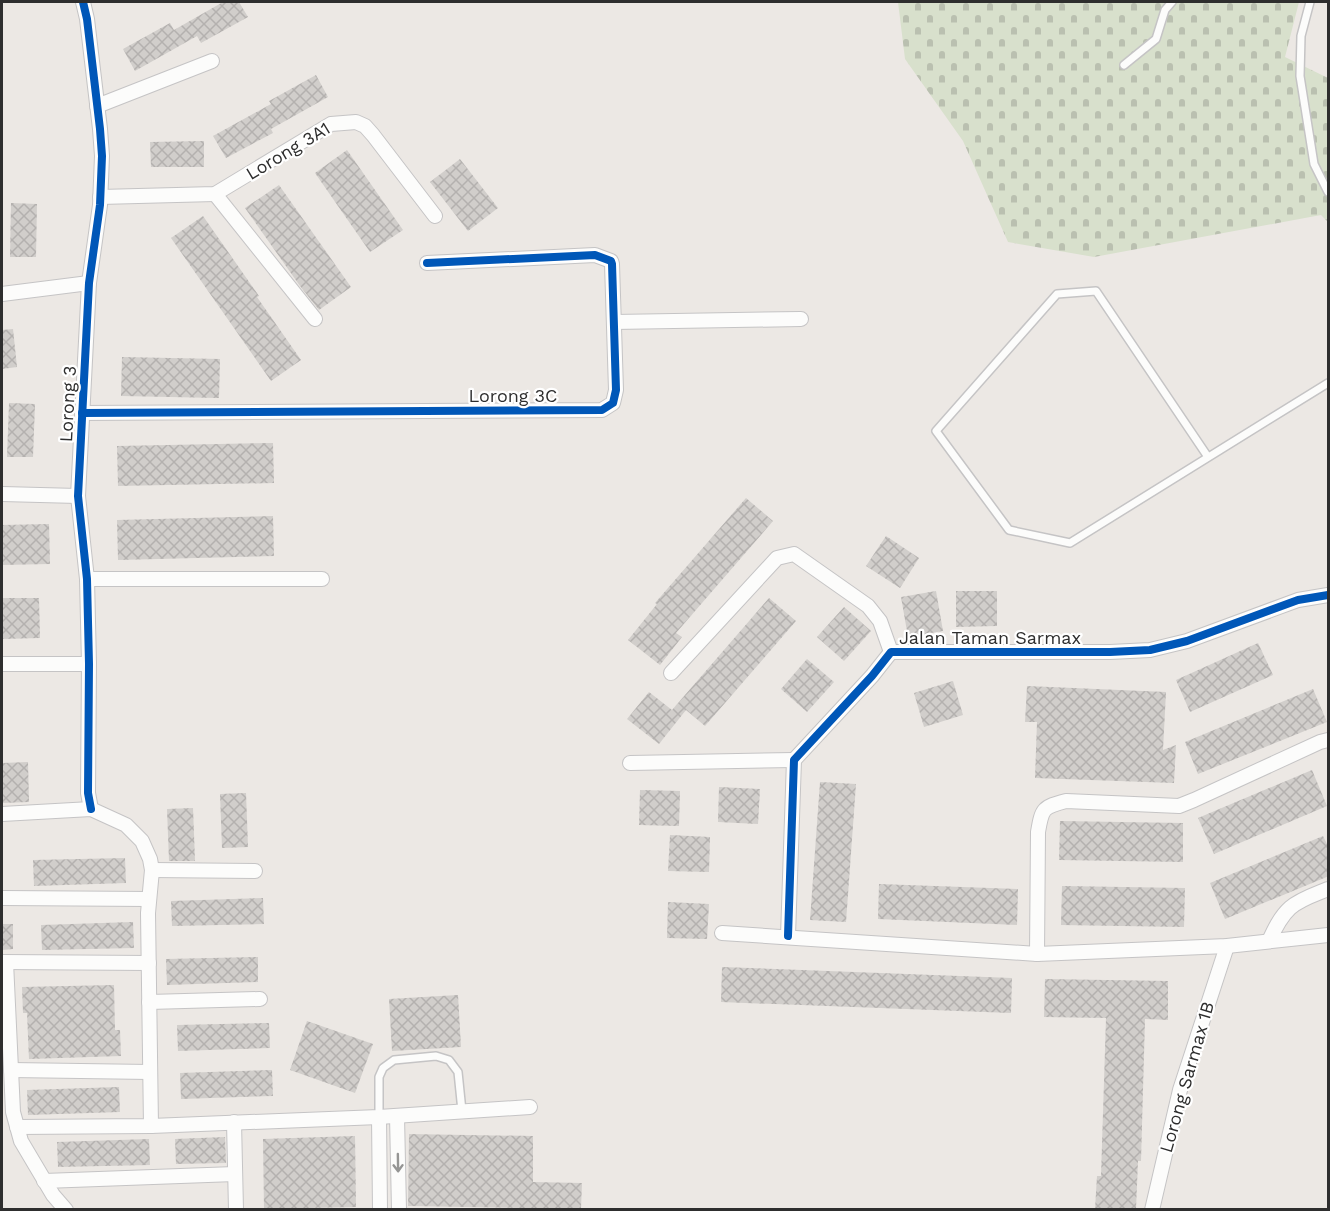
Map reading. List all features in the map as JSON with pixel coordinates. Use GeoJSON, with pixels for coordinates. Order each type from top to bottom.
{"type":"FeatureCollection","features":[{"type":"Feature","properties":{"kind":"street","name":"Lorong 3"},"geometry":{"type":"LineString","coordinates":[[83,2],[87,19],[102,156],[100,197],[88,283],[78,496],[87,579],[88,793],[91,809]]}},
{"type":"Feature","properties":{"kind":"street"},"geometry":{"type":"LineString","coordinates":[[97,106],[212,61]]}},
{"type":"Feature","properties":{"kind":"street","name":"Lorong 3A1"},"geometry":{"type":"LineString","coordinates":[[100,197],[215,194],[331,124],[356,122],[365,126],[373,135],[435,216]]}},
{"type":"Feature","properties":{"kind":"street"},"geometry":{"type":"LineString","coordinates":[[215,194],[315,319]]}},
{"type":"Feature","properties":{"kind":"street","name":"Lorong 3C"},"geometry":{"type":"LineString","coordinates":[[82,413],[602,410],[613,403],[615,390],[611,261],[595,255],[427,263]]}},
{"type":"Feature","properties":{"kind":"street"},"geometry":{"type":"LineString","coordinates":[[2,294],[88,283]]}},
{"type":"Feature","properties":{"kind":"street"},"geometry":{"type":"LineString","coordinates":[[614,322],[801,319]]}},
{"type":"Feature","properties":{"kind":"street"},"geometry":{"type":"LineString","coordinates":[[2,494],[78,496]]}},
{"type":"Feature","properties":{"kind":"street"},"geometry":{"type":"LineString","coordinates":[[672,674],[777,558],[794,554],[868,606],[880,621],[891,652]]}},
{"type":"Feature","properties":{"kind":"street"},"geometry":{"type":"LineString","coordinates":[[87,579],[322,579]]}},
{"type":"Feature","properties":{"kind":"street","name":"Jalan Taman Sarmax"},"geometry":{"type":"LineString","coordinates":[[794,760],[872,676],[891,652],[1150,650],[1186,642],[1298,600],[1329,595]]}},
{"type":"Feature","properties":{"kind":"street"},"geometry":{"type":"LineString","coordinates":[[2,664],[89,664]]}},
{"type":"Feature","properties":{"kind":"street"},"geometry":{"type":"LineString","coordinates":[[1037,954],[1038,832],[1041,814],[1050,805],[1066,801],[1179,806],[1329,740]]}},
{"type":"Feature","properties":{"kind":"street"},"geometry":{"type":"LineString","coordinates":[[630,763],[794,760],[788,936]]}},
{"type":"Feature","properties":{"kind":"street"},"geometry":{"type":"LineString","coordinates":[[2,814],[91,809],[126,825],[142,840],[152,870],[148,913],[151,1126]]}},
{"type":"Feature","properties":{"kind":"street"},"geometry":{"type":"LineString","coordinates":[[152,870],[255,872]]}},
{"type":"Feature","properties":{"kind":"street"},"geometry":{"type":"LineString","coordinates":[[1269,941],[1276,926],[1290,908],[1306,898],[1329,889]]}},
{"type":"Feature","properties":{"kind":"street"},"geometry":{"type":"LineString","coordinates":[[2,898],[149,899]]}},
{"type":"Feature","properties":{"kind":"street"},"geometry":{"type":"LineString","coordinates":[[722,933],[1037,954],[1227,946],[1329,935]]}},
{"type":"Feature","properties":{"kind":"street","name":"Lorong Sarmax 1B"},"geometry":{"type":"LineString","coordinates":[[1152,1209],[1180,1090],[1227,946]]}},
{"type":"Feature","properties":{"kind":"street"},"geometry":{"type":"LineString","coordinates":[[66,1209],[53,1195],[21,1142],[13,1112],[4,962],[148,963]]}},
{"type":"Feature","properties":{"kind":"street"},"geometry":{"type":"LineString","coordinates":[[149,1002],[260,999]]}},
{"type":"Feature","properties":{"kind":"street"},"geometry":{"type":"LineString","coordinates":[[11,1070],[150,1072]]}},
{"type":"Feature","properties":{"kind":"street"},"geometry":{"type":"LineString","coordinates":[[17,1127],[151,1126],[379,1117],[530,1107]]}},
{"type":"Feature","properties":{"kind":"street"},"geometry":{"type":"LineString","coordinates":[[397,1116],[399,1209]]}},
{"type":"Feature","properties":{"kind":"street"},"geometry":{"type":"LineString","coordinates":[[379,1117],[380,1209]]}},
{"type":"Feature","properties":{"kind":"street"},"geometry":{"type":"LineString","coordinates":[[234,1122],[236,1209]]}},
{"type":"Feature","properties":{"kind":"street"},"geometry":{"type":"LineString","coordinates":[[44,1181],[235,1174]]}},
{"type":"Feature","properties":{"kind":"lane"},"geometry":{"type":"LineString","coordinates":[[1124,65],[1156,39],[1166,10],[1172,2]]}},
{"type":"Feature","properties":{"kind":"lane"},"geometry":{"type":"LineString","coordinates":[[1310,2],[1301,36],[1300,76],[1314,164],[1329,192]]}},
{"type":"Feature","properties":{"kind":"lane"},"geometry":{"type":"LineString","coordinates":[[1208,458],[1096,291],[1057,294],[936,431],[1009,530],[1070,543],[1208,458],[1329,383]]}},
{"type":"Feature","properties":{"kind":"lane"},"geometry":{"type":"LineString","coordinates":[[379,1117],[380,1077],[383,1068],[394,1060],[436,1056],[449,1060],[458,1072],[462,1111]]}},
{"type":"Feature","properties":{"kind":"green space"},"geometry":{"type":"Polygon","coordinates":[[[898,2],[1299,2],[1285,57],[1328,78],[1328,222],[1321,215],[1094,257],[1008,242],[963,141],[905,59],[898,2]]]}},
{"type":"Feature","properties":{"kind":"building"},"geometry":{"type":"Polygon","coordinates":[[[223,2],[239,2],[248,17],[201,43],[197,36],[135,71],[123,49],[170,23],[174,30],[223,2]]]}},
{"type":"Feature","properties":{"kind":"building"},"geometry":{"type":"Polygon","coordinates":[[[316,75],[328,97],[271,129],[273,133],[226,158],[213,136],[271,104],[269,101],[316,75]]]}},
{"type":"Feature","properties":{"kind":"building"},"geometry":{"type":"Polygon","coordinates":[[[204,141],[204,167],[151,167],[150,142],[204,141]]]}},
{"type":"Feature","properties":{"kind":"building"},"geometry":{"type":"Polygon","coordinates":[[[347,150],[403,230],[370,252],[315,173],[347,150]]]}},
{"type":"Feature","properties":{"kind":"building"},"geometry":{"type":"Polygon","coordinates":[[[460,159],[498,208],[468,231],[430,182],[460,159]]]}},
{"type":"Feature","properties":{"kind":"building"},"geometry":{"type":"Polygon","coordinates":[[[279,185],[351,287],[319,310],[245,208],[279,185]]]}},
{"type":"Feature","properties":{"kind":"building"},"geometry":{"type":"Polygon","coordinates":[[[11,203],[37,204],[36,257],[10,257],[11,203]]]}},
{"type":"Feature","properties":{"kind":"building"},"geometry":{"type":"Polygon","coordinates":[[[203,216],[301,360],[271,381],[171,238],[203,216]]]}},
{"type":"Feature","properties":{"kind":"building"},"geometry":{"type":"Polygon","coordinates":[[[13,329],[17,367],[2,369],[2,330],[13,329]]]}},
{"type":"Feature","properties":{"kind":"building"},"geometry":{"type":"Polygon","coordinates":[[[122,357],[220,359],[219,398],[121,396],[122,357]]]}},
{"type":"Feature","properties":{"kind":"building"},"geometry":{"type":"Polygon","coordinates":[[[9,403],[35,404],[33,457],[7,457],[9,403]]]}},
{"type":"Feature","properties":{"kind":"building"},"geometry":{"type":"Polygon","coordinates":[[[273,443],[274,483],[118,486],[117,446],[273,443]]]}},
{"type":"Feature","properties":{"kind":"building"},"geometry":{"type":"Polygon","coordinates":[[[746,498],[773,521],[676,633],[682,637],[660,665],[628,640],[657,604],[655,603],[746,498]]]}},
{"type":"Feature","properties":{"kind":"building"},"geometry":{"type":"Polygon","coordinates":[[[273,516],[274,556],[118,560],[117,520],[273,516]]]}},
{"type":"Feature","properties":{"kind":"building"},"geometry":{"type":"Polygon","coordinates":[[[49,524],[50,564],[2,565],[2,525],[49,524]]]}},
{"type":"Feature","properties":{"kind":"building"},"geometry":{"type":"Polygon","coordinates":[[[886,536],[919,558],[900,588],[866,566],[886,536]]]}},
{"type":"Feature","properties":{"kind":"building"},"geometry":{"type":"Polygon","coordinates":[[[936,591],[943,631],[908,637],[901,597],[936,591]]]}},
{"type":"Feature","properties":{"kind":"building"},"geometry":{"type":"Polygon","coordinates":[[[956,591],[997,591],[997,626],[956,627],[956,591]]]}},
{"type":"Feature","properties":{"kind":"building"},"geometry":{"type":"Polygon","coordinates":[[[2,598],[39,598],[40,638],[2,639],[2,598]]]}},
{"type":"Feature","properties":{"kind":"building"},"geometry":{"type":"Polygon","coordinates":[[[769,598],[796,621],[705,726],[686,710],[659,744],[627,719],[649,692],[672,710],[769,598]]]}},
{"type":"Feature","properties":{"kind":"building"},"geometry":{"type":"Polygon","coordinates":[[[844,607],[871,631],[844,661],[817,637],[844,607]]]}},
{"type":"Feature","properties":{"kind":"building"},"geometry":{"type":"Polygon","coordinates":[[[1258,643],[1273,675],[1190,712],[1176,680],[1258,643]]]}},
{"type":"Feature","properties":{"kind":"building"},"geometry":{"type":"Polygon","coordinates":[[[807,659],[834,682],[807,712],[781,689],[807,659]]]}},
{"type":"Feature","properties":{"kind":"building"},"geometry":{"type":"Polygon","coordinates":[[[953,681],[963,715],[924,727],[914,693],[953,681]]]}},
{"type":"Feature","properties":{"kind":"building"},"geometry":{"type":"Polygon","coordinates":[[[1027,686],[1166,692],[1163,750],[1176,745],[1174,783],[1035,778],[1037,722],[1025,722],[1027,686]]]}},
{"type":"Feature","properties":{"kind":"building"},"geometry":{"type":"Polygon","coordinates":[[[1313,689],[1327,722],[1198,774],[1185,742],[1313,689]]]}},
{"type":"Feature","properties":{"kind":"building"},"geometry":{"type":"Polygon","coordinates":[[[28,762],[29,802],[2,803],[2,763],[28,762]]]}},
{"type":"Feature","properties":{"kind":"building"},"geometry":{"type":"Polygon","coordinates":[[[1312,770],[1327,806],[1214,854],[1198,818],[1312,770]]]}},
{"type":"Feature","properties":{"kind":"building"},"geometry":{"type":"Polygon","coordinates":[[[820,782],[856,784],[846,922],[810,920],[820,782]]]}},
{"type":"Feature","properties":{"kind":"building"},"geometry":{"type":"Polygon","coordinates":[[[719,787],[760,789],[758,824],[718,822],[719,787]]]}},
{"type":"Feature","properties":{"kind":"building"},"geometry":{"type":"Polygon","coordinates":[[[640,790],[680,791],[679,826],[639,825],[640,790]]]}},
{"type":"Feature","properties":{"kind":"building"},"geometry":{"type":"Polygon","coordinates":[[[246,793],[248,847],[222,848],[220,794],[246,793]]]}},
{"type":"Feature","properties":{"kind":"building"},"geometry":{"type":"Polygon","coordinates":[[[193,808],[195,861],[169,861],[167,809],[193,808]]]}},
{"type":"Feature","properties":{"kind":"building"},"geometry":{"type":"Polygon","coordinates":[[[1060,821],[1183,823],[1183,862],[1059,860],[1060,821]]]}},
{"type":"Feature","properties":{"kind":"building"},"geometry":{"type":"Polygon","coordinates":[[[670,835],[710,837],[709,872],[668,871],[670,835]]]}},
{"type":"Feature","properties":{"kind":"building"},"geometry":{"type":"Polygon","coordinates":[[[1323,836],[1329,848],[1329,876],[1225,919],[1210,883],[1323,836]]]}},
{"type":"Feature","properties":{"kind":"building"},"geometry":{"type":"Polygon","coordinates":[[[125,858],[126,883],[34,886],[33,860],[125,858]]]}},
{"type":"Feature","properties":{"kind":"building"},"geometry":{"type":"Polygon","coordinates":[[[879,884],[1018,889],[1017,925],[878,919],[879,884]]]}},
{"type":"Feature","properties":{"kind":"building"},"geometry":{"type":"Polygon","coordinates":[[[1062,886],[1185,888],[1184,927],[1061,925],[1062,886]]]}},
{"type":"Feature","properties":{"kind":"building"},"geometry":{"type":"Polygon","coordinates":[[[263,898],[264,924],[172,926],[171,901],[263,898]]]}},
{"type":"Feature","properties":{"kind":"building"},"geometry":{"type":"Polygon","coordinates":[[[668,902],[709,904],[707,939],[667,938],[668,902]]]}},
{"type":"Feature","properties":{"kind":"building"},"geometry":{"type":"Polygon","coordinates":[[[133,922],[134,948],[42,950],[41,925],[133,922]]]}},
{"type":"Feature","properties":{"kind":"building"},"geometry":{"type":"Polygon","coordinates":[[[2,924],[13,924],[13,949],[2,950],[2,924]]]}},
{"type":"Feature","properties":{"kind":"building"},"geometry":{"type":"Polygon","coordinates":[[[258,957],[258,982],[167,985],[166,959],[258,957]]]}},
{"type":"Feature","properties":{"kind":"building"},"geometry":{"type":"Polygon","coordinates":[[[722,967],[1012,978],[1011,1013],[721,1002],[722,967]]]}},
{"type":"Feature","properties":{"kind":"building"},"geometry":{"type":"Polygon","coordinates":[[[1045,979],[1168,981],[1168,1020],[1145,1019],[1141,1161],[1138,1161],[1136,1209],[1095,1209],[1097,1176],[1101,1176],[1106,1018],[1044,1017],[1045,979]]]}},
{"type":"Feature","properties":{"kind":"building"},"geometry":{"type":"Polygon","coordinates":[[[114,985],[115,1030],[120,1030],[121,1056],[29,1059],[27,1013],[23,1013],[22,987],[114,985]]]}},
{"type":"Feature","properties":{"kind":"building"},"geometry":{"type":"Polygon","coordinates":[[[458,995],[461,1047],[392,1051],[389,999],[458,995]]]}},
{"type":"Feature","properties":{"kind":"building"},"geometry":{"type":"Polygon","coordinates":[[[307,1021],[373,1044],[355,1093],[290,1070],[307,1021]]]}},
{"type":"Feature","properties":{"kind":"building"},"geometry":{"type":"Polygon","coordinates":[[[269,1023],[270,1048],[178,1051],[177,1025],[269,1023]]]}},
{"type":"Feature","properties":{"kind":"building"},"geometry":{"type":"Polygon","coordinates":[[[272,1070],[273,1096],[181,1099],[180,1073],[272,1070]]]}},
{"type":"Feature","properties":{"kind":"building"},"geometry":{"type":"Polygon","coordinates":[[[119,1087],[120,1112],[28,1115],[27,1090],[119,1087]]]}},
{"type":"Feature","properties":{"kind":"building"},"geometry":{"type":"Polygon","coordinates":[[[409,1134],[533,1136],[533,1182],[582,1183],[581,1209],[408,1206],[409,1134]]]}},
{"type":"Feature","properties":{"kind":"building"},"geometry":{"type":"Polygon","coordinates":[[[355,1136],[356,1207],[264,1209],[263,1139],[355,1136]]]}},
{"type":"Feature","properties":{"kind":"building"},"geometry":{"type":"Polygon","coordinates":[[[225,1137],[226,1163],[176,1164],[175,1139],[225,1137]]]}},
{"type":"Feature","properties":{"kind":"building"},"geometry":{"type":"Polygon","coordinates":[[[149,1139],[150,1165],[58,1167],[57,1142],[149,1139]]]}},
{"type":"Feature","properties":{"kind":"cycle path"},"geometry":{"type":"LineString","coordinates":[[83,2],[87,19],[102,156],[100,205],[89,283],[78,496],[87,579],[88,793],[91,809]]}},
{"type":"Feature","properties":{"kind":"cycle path"},"geometry":{"type":"LineString","coordinates":[[82,413],[602,410],[613,403],[616,390],[611,261],[595,255],[427,263]]}},
{"type":"Feature","properties":{"kind":"cycle path"},"geometry":{"type":"LineString","coordinates":[[788,936],[794,760],[872,676],[891,652],[1150,650],[1187,641],[1298,600],[1328,595]]}}]}
